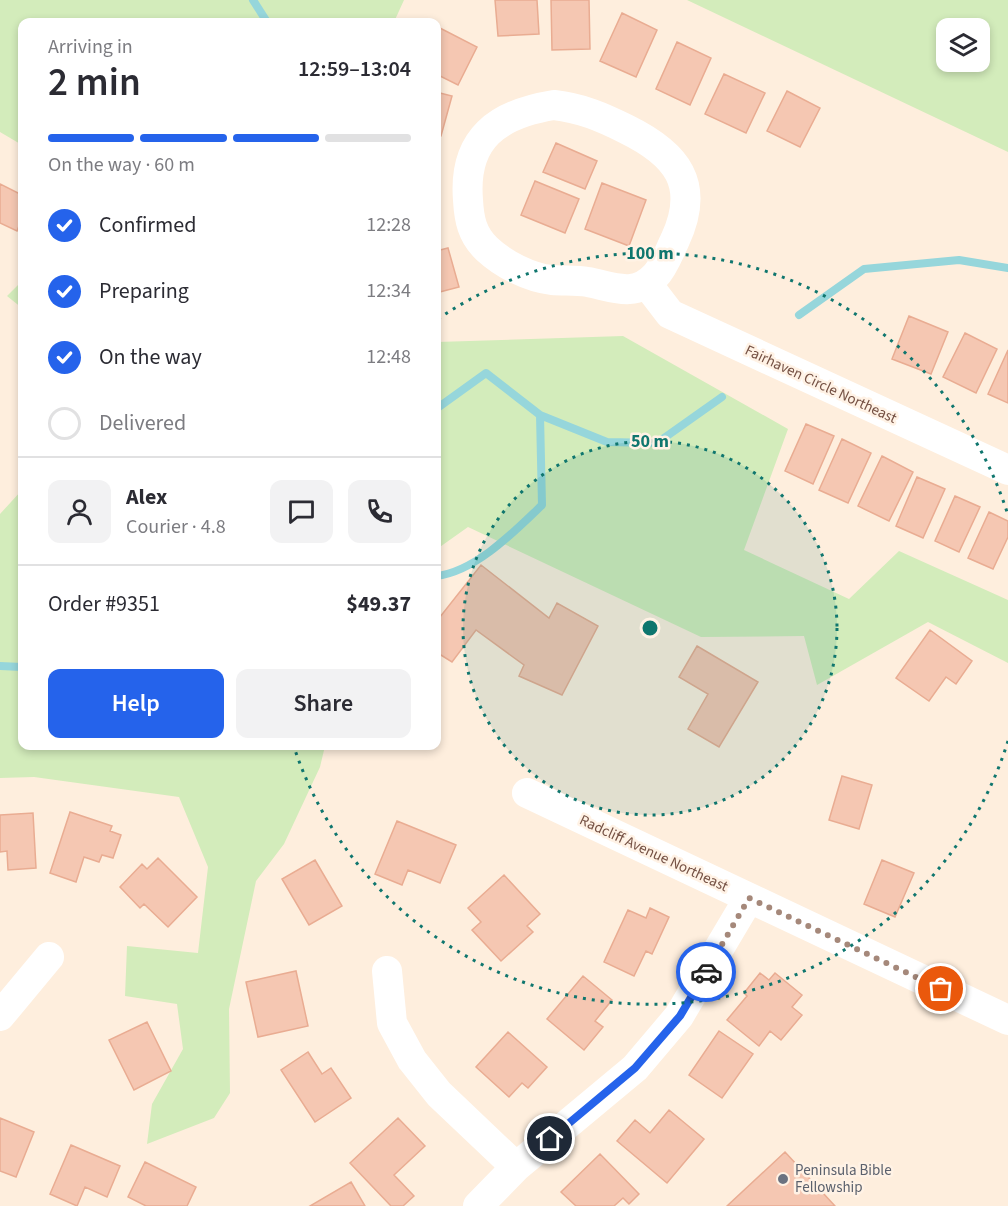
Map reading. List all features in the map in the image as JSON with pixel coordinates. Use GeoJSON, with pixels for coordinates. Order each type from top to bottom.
{"type":"FeatureCollection","features":[{"type":"Feature","properties":{"kind":"street"},"geometry":{"type":"LineString","coordinates":[[554,105],[597,114],[649,140],[665,152],[676,165],[685,189],[685,208],[682,225],[663,265],[646,284],[622,291],[587,282],[535,277],[487,249],[474,233],[467,190],[476,147],[489,131],[504,118],[530,109],[554,105]]}},
{"type":"Feature","properties":{"kind":"street","name":"Fairhaven Circle Northeast"},"geometry":{"type":"LineString","coordinates":[[646,284],[670,314],[1008,470]]}},
{"type":"Feature","properties":{"kind":"street","name":"Radcliff Avenue Northeast"},"geometry":{"type":"LineString","coordinates":[[527,793],[1008,1020]]}},
{"type":"Feature","properties":{"kind":"street"},"geometry":{"type":"LineString","coordinates":[[478,1206],[516,1167],[635,1068],[680,1016],[749,898]]}},
{"type":"Feature","properties":{"kind":"street"},"geometry":{"type":"LineString","coordinates":[[0,1016],[49,957]]}},
{"type":"Feature","properties":{"kind":"street"},"geometry":{"type":"LineString","coordinates":[[387,971],[392,1023],[412,1060],[439,1094],[516,1167]]}},
{"type":"Feature","properties":{"kind":"green space"},"geometry":{"type":"Polygon","coordinates":[[[0,0],[404,0],[396,18],[18,18],[18,143],[0,132],[0,0]]]}},
{"type":"Feature","properties":{"kind":"green space"},"geometry":{"type":"Polygon","coordinates":[[[687,0],[1008,0],[1008,152],[687,0]]]}},
{"type":"Feature","properties":{"kind":"green space"},"geometry":{"type":"Polygon","coordinates":[[[18,285],[18,305],[7,296],[18,285]]]}},
{"type":"Feature","properties":{"kind":"green space"},"geometry":{"type":"Polygon","coordinates":[[[623,336],[788,429],[744,550],[849,599],[899,551],[1008,600],[1008,663],[928,622],[817,685],[804,636],[701,637],[468,527],[441,546],[441,342],[623,336]]]}},
{"type":"Feature","properties":{"kind":"green space"},"geometry":{"type":"Polygon","coordinates":[[[18,494],[18,750],[324,750],[320,767],[284,844],[256,881],[229,1009],[230,1093],[214,1118],[147,1144],[152,1104],[183,1049],[177,1004],[125,996],[127,946],[198,953],[208,867],[179,797],[34,777],[0,778],[0,514],[18,494]]]}},
{"type":"Feature","properties":{"kind":"building"},"geometry":{"type":"Polygon","coordinates":[[[495,0],[537,0],[539,34],[498,36],[495,0]]]}},
{"type":"Feature","properties":{"kind":"building"},"geometry":{"type":"Polygon","coordinates":[[[551,0],[589,0],[590,49],[552,50],[551,0]]]}},
{"type":"Feature","properties":{"kind":"building"},"geometry":{"type":"Polygon","coordinates":[[[622,13],[657,30],[636,77],[600,61],[622,13]]]}},
{"type":"Feature","properties":{"kind":"building"},"geometry":{"type":"Polygon","coordinates":[[[441,29],[477,47],[458,85],[441,76],[441,29]]]}},
{"type":"Feature","properties":{"kind":"building"},"geometry":{"type":"Polygon","coordinates":[[[677,42],[711,58],[690,105],[656,89],[677,42]]]}},
{"type":"Feature","properties":{"kind":"building"},"geometry":{"type":"Polygon","coordinates":[[[724,74],[765,93],[746,133],[705,114],[724,74]]]}},
{"type":"Feature","properties":{"kind":"building"},"geometry":{"type":"Polygon","coordinates":[[[787,91],[820,108],[800,147],[767,131],[787,91]]]}},
{"type":"Feature","properties":{"kind":"building"},"geometry":{"type":"Polygon","coordinates":[[[441,93],[452,96],[441,136],[441,93]]]}},
{"type":"Feature","properties":{"kind":"building"},"geometry":{"type":"Polygon","coordinates":[[[556,143],[597,161],[585,189],[543,172],[556,143]]]}},
{"type":"Feature","properties":{"kind":"building"},"geometry":{"type":"Polygon","coordinates":[[[535,181],[579,199],[565,233],[521,215],[535,181]]]}},
{"type":"Feature","properties":{"kind":"building"},"geometry":{"type":"Polygon","coordinates":[[[602,183],[646,200],[629,246],[585,229],[602,183]]]}},
{"type":"Feature","properties":{"kind":"building"},"geometry":{"type":"Polygon","coordinates":[[[0,184],[18,193],[18,228],[17,231],[0,223],[0,184]]]}},
{"type":"Feature","properties":{"kind":"building"},"geometry":{"type":"Polygon","coordinates":[[[448,248],[459,287],[441,292],[441,250],[448,248]]]}},
{"type":"Feature","properties":{"kind":"building"},"geometry":{"type":"Polygon","coordinates":[[[909,316],[948,332],[931,374],[892,359],[909,316]]]}},
{"type":"Feature","properties":{"kind":"building"},"geometry":{"type":"Polygon","coordinates":[[[965,333],[997,349],[976,393],[943,377],[965,333]]]}},
{"type":"Feature","properties":{"kind":"building"},"geometry":{"type":"Polygon","coordinates":[[[1008,350],[1008,403],[988,394],[1008,350]]]}},
{"type":"Feature","properties":{"kind":"building"},"geometry":{"type":"Polygon","coordinates":[[[806,424],[834,436],[813,484],[785,471],[806,424]]]}},
{"type":"Feature","properties":{"kind":"building"},"geometry":{"type":"Polygon","coordinates":[[[842,439],[871,453],[848,503],[819,490],[842,439]]]}},
{"type":"Feature","properties":{"kind":"building"},"geometry":{"type":"Polygon","coordinates":[[[882,456],[913,472],[889,521],[858,506],[882,456]]]}},
{"type":"Feature","properties":{"kind":"building"},"geometry":{"type":"Polygon","coordinates":[[[917,477],[945,489],[923,538],[896,526],[917,477]]]}},
{"type":"Feature","properties":{"kind":"building"},"geometry":{"type":"Polygon","coordinates":[[[955,496],[980,507],[959,552],[935,541],[955,496]]]}},
{"type":"Feature","properties":{"kind":"building"},"geometry":{"type":"Polygon","coordinates":[[[989,512],[1008,521],[1008,537],[993,569],[968,558],[989,512]]]}},
{"type":"Feature","properties":{"kind":"building"},"geometry":{"type":"Polygon","coordinates":[[[481,565],[549,618],[557,603],[598,626],[562,695],[519,676],[524,665],[476,630],[452,662],[441,655],[441,616],[481,565]]]}},
{"type":"Feature","properties":{"kind":"building"},"geometry":{"type":"Polygon","coordinates":[[[930,630],[972,661],[956,684],[946,677],[929,701],[896,678],[930,630]]]}},
{"type":"Feature","properties":{"kind":"building"},"geometry":{"type":"Polygon","coordinates":[[[697,646],[758,682],[719,747],[688,729],[708,694],[679,677],[697,646]]]}},
{"type":"Feature","properties":{"kind":"building"},"geometry":{"type":"Polygon","coordinates":[[[842,776],[872,785],[859,829],[829,820],[842,776]]]}},
{"type":"Feature","properties":{"kind":"building"},"geometry":{"type":"Polygon","coordinates":[[[70,812],[112,826],[110,831],[121,835],[113,858],[102,855],[99,862],[84,857],[76,882],[50,873],[70,812]]]}},
{"type":"Feature","properties":{"kind":"building"},"geometry":{"type":"Polygon","coordinates":[[[33,813],[36,868],[8,870],[7,851],[0,852],[0,815],[33,813]]]}},
{"type":"Feature","properties":{"kind":"building"},"geometry":{"type":"Polygon","coordinates":[[[397,821],[456,845],[440,883],[408,870],[402,885],[375,874],[397,821]]]}},
{"type":"Feature","properties":{"kind":"building"},"geometry":{"type":"Polygon","coordinates":[[[158,858],[197,897],[168,927],[144,904],[140,908],[120,887],[142,864],[147,869],[158,858]]]}},
{"type":"Feature","properties":{"kind":"building"},"geometry":{"type":"Polygon","coordinates":[[[315,860],[342,906],[309,925],[282,879],[315,860]]]}},
{"type":"Feature","properties":{"kind":"building"},"geometry":{"type":"Polygon","coordinates":[[[882,860],[914,873],[895,917],[864,904],[882,860]]]}},
{"type":"Feature","properties":{"kind":"building"},"geometry":{"type":"Polygon","coordinates":[[[504,875],[540,914],[527,926],[533,932],[501,961],[472,930],[481,922],[468,908],[504,875]]]}},
{"type":"Feature","properties":{"kind":"building"},"geometry":{"type":"Polygon","coordinates":[[[650,908],[669,917],[652,954],[646,951],[634,976],[604,962],[628,910],[646,918],[650,908]]]}},
{"type":"Feature","properties":{"kind":"building"},"geometry":{"type":"Polygon","coordinates":[[[296,971],[308,1026],[258,1037],[246,982],[296,971]]]}},
{"type":"Feature","properties":{"kind":"building"},"geometry":{"type":"Polygon","coordinates":[[[760,973],[769,980],[775,973],[802,995],[792,1007],[802,1015],[781,1040],[770,1031],[759,1046],[727,1020],[747,996],[744,993],[760,973]]]}},
{"type":"Feature","properties":{"kind":"building"},"geometry":{"type":"Polygon","coordinates":[[[583,976],[612,1000],[595,1021],[603,1027],[584,1050],[547,1019],[583,976]]]}},
{"type":"Feature","properties":{"kind":"building"},"geometry":{"type":"Polygon","coordinates":[[[147,1022],[171,1071],[134,1090],[109,1040],[147,1022]]]}},
{"type":"Feature","properties":{"kind":"building"},"geometry":{"type":"Polygon","coordinates":[[[719,1031],[753,1054],[722,1098],[689,1075],[719,1031]]]}},
{"type":"Feature","properties":{"kind":"building"},"geometry":{"type":"Polygon","coordinates":[[[508,1032],[547,1067],[528,1088],[522,1083],[509,1097],[476,1067],[508,1032]]]}},
{"type":"Feature","properties":{"kind":"building"},"geometry":{"type":"Polygon","coordinates":[[[308,1052],[322,1074],[331,1068],[351,1098],[315,1122],[281,1070],[308,1052]]]}},
{"type":"Feature","properties":{"kind":"building"},"geometry":{"type":"Polygon","coordinates":[[[669,1110],[704,1139],[667,1183],[617,1141],[635,1120],[650,1133],[669,1110]]]}},
{"type":"Feature","properties":{"kind":"building"},"geometry":{"type":"Polygon","coordinates":[[[0,1118],[34,1132],[16,1177],[0,1171],[0,1118]]]}},
{"type":"Feature","properties":{"kind":"building"},"geometry":{"type":"Polygon","coordinates":[[[398,1118],[425,1146],[394,1175],[414,1196],[403,1206],[391,1206],[350,1163],[398,1118]]]}},
{"type":"Feature","properties":{"kind":"building"},"geometry":{"type":"Polygon","coordinates":[[[71,1145],[120,1166],[107,1197],[85,1187],[77,1206],[50,1194],[71,1145]]]}},
{"type":"Feature","properties":{"kind":"building","name":"Peninsula Bible Fellowship"},"geometry":{"type":"Polygon","coordinates":[[[785,1152],[835,1206],[727,1206],[785,1152]]]}},
{"type":"Feature","properties":{"kind":"building"},"geometry":{"type":"Polygon","coordinates":[[[600,1154],[639,1194],[629,1204],[623,1198],[614,1206],[576,1206],[561,1192],[600,1154]]]}},
{"type":"Feature","properties":{"kind":"building"},"geometry":{"type":"Polygon","coordinates":[[[145,1162],[196,1187],[187,1206],[146,1206],[128,1197],[145,1162]]]}},
{"type":"Feature","properties":{"kind":"building"},"geometry":{"type":"Polygon","coordinates":[[[351,1182],[365,1206],[310,1206],[351,1182]]]}},
{"type":"Feature","properties":{"kind":"waterway"},"geometry":{"type":"LineString","coordinates":[[253,0],[264,18]]}},
{"type":"Feature","properties":{"kind":"waterway"},"geometry":{"type":"LineString","coordinates":[[799,315],[864,269],[959,260],[1008,268]]}},
{"type":"Feature","properties":{"kind":"waterway"},"geometry":{"type":"LineString","coordinates":[[441,405],[486,373],[540,415],[607,442],[657,443],[722,397]]}},
{"type":"Feature","properties":{"kind":"waterway"},"geometry":{"type":"LineString","coordinates":[[441,575],[451,573],[480,559],[507,538],[542,505],[540,415]]}},
{"type":"Feature","properties":{"kind":"waterway"},"geometry":{"type":"LineString","coordinates":[[0,666],[18,667]]}},
{"type":"Feature","properties":{"kind":"way so far"},"geometry":{"type":"LineString","coordinates":[[706,972],[749,898],[941,989]]}},
{"type":"Feature","properties":{"kind":"place","name":"Peninsula Bible Fellowship"},"geometry":{"type":"Point","coordinates":[783,1179]}},
{"type":"Feature","properties":{"kind":"route"},"geometry":{"type":"LineString","coordinates":[[550,1139],[635,1068],[680,1016],[706,972]]}}]}
